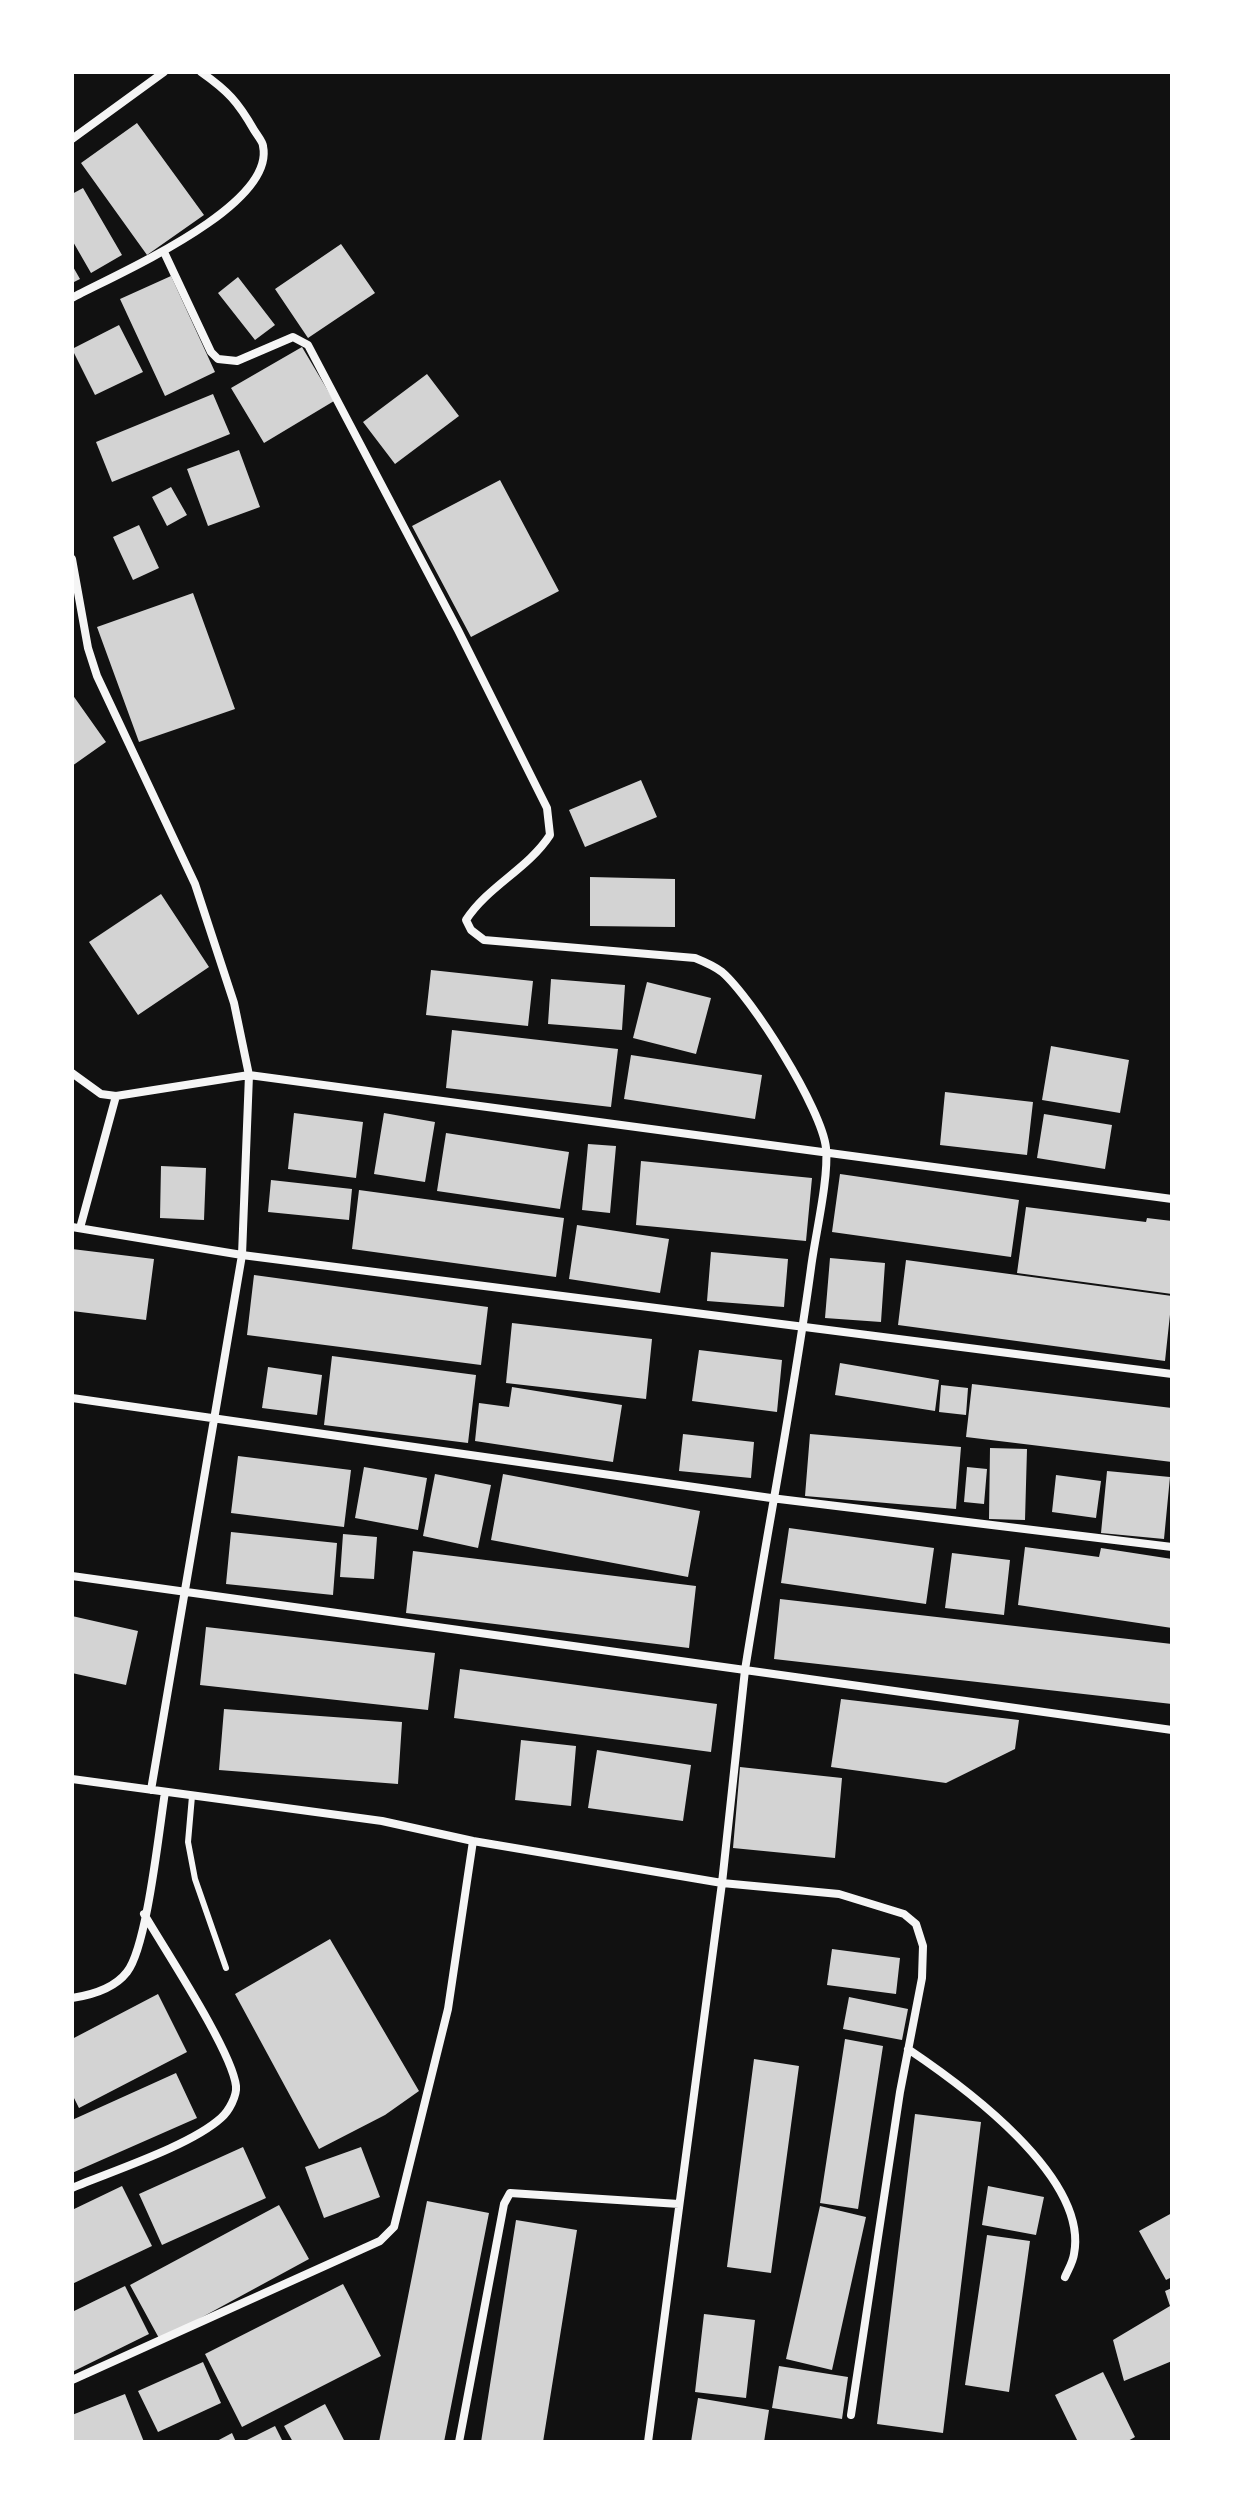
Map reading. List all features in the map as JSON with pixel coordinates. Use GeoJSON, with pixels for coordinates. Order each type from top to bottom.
{"type":"FeatureCollection","features":[{"type":"Feature","properties":{"kind":"street"},"geometry":{"type":"LineString","coordinates":[[72,139],[164,72]]}},
{"type":"Feature","properties":{"kind":"street"},"geometry":{"type":"LineString","coordinates":[[72,298],[164,252],[222,214],[261,167],[264,146],[234,95],[201,72]]}},
{"type":"Feature","properties":{"kind":"street"},"geometry":{"type":"LineString","coordinates":[[164,252],[211,352],[218,359],[237,361],[293,337],[308,345],[458,630],[547,808],[550,835],[516,872],[476,906],[466,920],[471,930],[484,940],[695,958],[709,963],[739,990],[771,1039],[814,1109],[827,1151],[803,1328],[771,1498],[745,1670],[722,1883],[648,2442]]}},
{"type":"Feature","properties":{"kind":"street"},"geometry":{"type":"LineString","coordinates":[[72,559],[88,648],[97,676],[195,884],[234,1003],[249,1075],[242,1255],[187,1594],[151,1790]]}},
{"type":"Feature","properties":{"kind":"street"},"geometry":{"type":"LineString","coordinates":[[72,1073],[101,1094],[116,1096],[249,1075],[431,1102],[827,1151],[1172,1199]]}},
{"type":"Feature","properties":{"kind":"street"},"geometry":{"type":"LineString","coordinates":[[116,1096],[76,1227],[242,1255],[1172,1374]]}},
{"type":"Feature","properties":{"kind":"street"},"geometry":{"type":"LineString","coordinates":[[72,1398],[771,1498],[1172,1547]]}},
{"type":"Feature","properties":{"kind":"street"},"geometry":{"type":"LineString","coordinates":[[72,1576],[1172,1730]]}},
{"type":"Feature","properties":{"kind":"street"},"geometry":{"type":"LineString","coordinates":[[72,1779],[382,1821],[473,1841],[722,1883],[839,1894],[885,1907],[916,1924],[923,1946],[922,1978],[908,2049],[851,2415]]}},
{"type":"Feature","properties":{"kind":"street"},"geometry":{"type":"LineString","coordinates":[[72,1998],[102,1991],[128,1971],[138,1953],[165,1792]]}},
{"type":"Feature","properties":{"kind":"street"},"geometry":{"type":"LineString","coordinates":[[72,2380],[380,2241],[394,2227],[448,2009],[473,1841]]}},
{"type":"Feature","properties":{"kind":"street"},"geometry":{"type":"LineString","coordinates":[[72,2188],[195,2135],[221,2119],[230,2107],[237,2088],[227,2059],[144,1914]]}},
{"type":"Feature","properties":{"kind":"street"},"geometry":{"type":"LineString","coordinates":[[908,2049],[944,2073],[1000,2120],[1052,2177],[1066,2202],[1073,2231],[1075,2253],[1065,2277]]}},
{"type":"Feature","properties":{"kind":"street"},"geometry":{"type":"LineString","coordinates":[[459,2442],[504,2204],[510,2193],[679,2204]]}},
{"type":"Feature","properties":{"kind":"lane"},"geometry":{"type":"LineString","coordinates":[[192,1796],[188,1842],[195,1879],[226,1968]]}},
{"type":"Feature","properties":{"kind":"building"},"geometry":{"type":"Polygon","coordinates":[[[137,123],[204,215],[147,255],[81,163],[137,123]]]}},
{"type":"Feature","properties":{"kind":"building"},"geometry":{"type":"Polygon","coordinates":[[[83,188],[122,255],[91,273],[72,240],[72,194],[83,188]]]}},
{"type":"Feature","properties":{"kind":"building"},"geometry":{"type":"Polygon","coordinates":[[[341,244],[375,293],[308,338],[275,289],[341,244]]]}},
{"type":"Feature","properties":{"kind":"building"},"geometry":{"type":"Polygon","coordinates":[[[72,265],[80,279],[72,283],[72,265]]]}},
{"type":"Feature","properties":{"kind":"building"},"geometry":{"type":"Polygon","coordinates":[[[171,276],[215,372],[165,396],[120,299],[171,276]]]}},
{"type":"Feature","properties":{"kind":"building"},"geometry":{"type":"Polygon","coordinates":[[[238,277],[275,325],[255,340],[218,293],[238,277]]]}},
{"type":"Feature","properties":{"kind":"building"},"geometry":{"type":"Polygon","coordinates":[[[119,325],[143,372],[95,395],[72,349],[119,325]]]}},
{"type":"Feature","properties":{"kind":"building"},"geometry":{"type":"Polygon","coordinates":[[[302,347],[334,401],[264,443],[231,388],[302,347]]]}},
{"type":"Feature","properties":{"kind":"building"},"geometry":{"type":"Polygon","coordinates":[[[427,374],[459,416],[395,464],[363,422],[427,374]]]}},
{"type":"Feature","properties":{"kind":"building"},"geometry":{"type":"Polygon","coordinates":[[[213,394],[230,434],[112,482],[96,442],[213,394]]]}},
{"type":"Feature","properties":{"kind":"building"},"geometry":{"type":"Polygon","coordinates":[[[239,450],[260,507],[208,526],[187,469],[239,450]]]}},
{"type":"Feature","properties":{"kind":"building"},"geometry":{"type":"Polygon","coordinates":[[[500,480],[559,591],[471,637],[412,526],[500,480]]]}},
{"type":"Feature","properties":{"kind":"building"},"geometry":{"type":"Polygon","coordinates":[[[171,487],[187,515],[167,526],[152,497],[171,487]]]}},
{"type":"Feature","properties":{"kind":"building"},"geometry":{"type":"Polygon","coordinates":[[[139,525],[159,568],[133,580],[113,537],[139,525]]]}},
{"type":"Feature","properties":{"kind":"building"},"geometry":{"type":"Polygon","coordinates":[[[193,593],[235,709],[139,742],[97,627],[193,593]]]}},
{"type":"Feature","properties":{"kind":"building"},"geometry":{"type":"Polygon","coordinates":[[[72,694],[106,742],[72,766],[72,694]]]}},
{"type":"Feature","properties":{"kind":"building"},"geometry":{"type":"Polygon","coordinates":[[[641,780],[657,817],[585,847],[569,810],[641,780]]]}},
{"type":"Feature","properties":{"kind":"building"},"geometry":{"type":"Polygon","coordinates":[[[590,877],[675,879],[675,927],[590,926],[590,877]]]}},
{"type":"Feature","properties":{"kind":"building"},"geometry":{"type":"Polygon","coordinates":[[[161,894],[209,967],[138,1015],[89,942],[161,894]]]}},
{"type":"Feature","properties":{"kind":"building"},"geometry":{"type":"Polygon","coordinates":[[[431,970],[533,981],[528,1026],[426,1015],[431,970]]]}},
{"type":"Feature","properties":{"kind":"building"},"geometry":{"type":"Polygon","coordinates":[[[551,979],[625,985],[622,1030],[548,1024],[551,979]]]}},
{"type":"Feature","properties":{"kind":"building"},"geometry":{"type":"Polygon","coordinates":[[[647,982],[711,998],[696,1054],[633,1038],[647,982]]]}},
{"type":"Feature","properties":{"kind":"building"},"geometry":{"type":"Polygon","coordinates":[[[452,1030],[618,1049],[611,1107],[446,1088],[452,1030]]]}},
{"type":"Feature","properties":{"kind":"building"},"geometry":{"type":"Polygon","coordinates":[[[1051,1046],[1129,1060],[1120,1113],[1042,1100],[1051,1046]]]}},
{"type":"Feature","properties":{"kind":"building"},"geometry":{"type":"Polygon","coordinates":[[[631,1055],[762,1075],[755,1119],[624,1099],[631,1055]]]}},
{"type":"Feature","properties":{"kind":"building"},"geometry":{"type":"Polygon","coordinates":[[[945,1092],[1033,1102],[1027,1155],[940,1145],[945,1092]]]}},
{"type":"Feature","properties":{"kind":"building"},"geometry":{"type":"Polygon","coordinates":[[[294,1113],[363,1122],[356,1178],[288,1169],[294,1113]]]}},
{"type":"Feature","properties":{"kind":"building"},"geometry":{"type":"Polygon","coordinates":[[[384,1113],[435,1122],[425,1182],[374,1174],[384,1113]]]}},
{"type":"Feature","properties":{"kind":"building"},"geometry":{"type":"Polygon","coordinates":[[[1044,1114],[1112,1125],[1105,1169],[1037,1158],[1044,1114]]]}},
{"type":"Feature","properties":{"kind":"building"},"geometry":{"type":"Polygon","coordinates":[[[446,1133],[569,1152],[560,1209],[437,1191],[446,1133]]]}},
{"type":"Feature","properties":{"kind":"building"},"geometry":{"type":"Polygon","coordinates":[[[588,1144],[616,1146],[610,1213],[582,1210],[588,1144]]]}},
{"type":"Feature","properties":{"kind":"building"},"geometry":{"type":"Polygon","coordinates":[[[641,1161],[812,1178],[806,1241],[636,1225],[641,1161]]]}},
{"type":"Feature","properties":{"kind":"building"},"geometry":{"type":"Polygon","coordinates":[[[161,1166],[206,1168],[204,1220],[160,1218],[161,1166]]]}},
{"type":"Feature","properties":{"kind":"building"},"geometry":{"type":"Polygon","coordinates":[[[840,1174],[1019,1200],[1011,1257],[832,1232],[840,1174]]]}},
{"type":"Feature","properties":{"kind":"building"},"geometry":{"type":"Polygon","coordinates":[[[271,1180],[352,1189],[349,1220],[268,1212],[271,1180]]]}},
{"type":"Feature","properties":{"kind":"building"},"geometry":{"type":"Polygon","coordinates":[[[359,1190],[564,1218],[556,1277],[352,1249],[359,1190]]]}},
{"type":"Feature","properties":{"kind":"building"},"geometry":{"type":"Polygon","coordinates":[[[1026,1207],[1146,1222],[1147,1218],[1172,1221],[1172,1294],[1017,1273],[1026,1207]]]}},
{"type":"Feature","properties":{"kind":"building"},"geometry":{"type":"Polygon","coordinates":[[[577,1225],[669,1239],[660,1293],[569,1279],[577,1225]]]}},
{"type":"Feature","properties":{"kind":"building"},"geometry":{"type":"Polygon","coordinates":[[[72,1249],[154,1259],[146,1320],[72,1311],[72,1249]]]}},
{"type":"Feature","properties":{"kind":"building"},"geometry":{"type":"Polygon","coordinates":[[[711,1252],[788,1259],[784,1307],[707,1301],[711,1252]]]}},
{"type":"Feature","properties":{"kind":"building"},"geometry":{"type":"Polygon","coordinates":[[[830,1258],[885,1263],[881,1322],[825,1318],[830,1258]]]}},
{"type":"Feature","properties":{"kind":"building"},"geometry":{"type":"Polygon","coordinates":[[[906,1260],[1172,1296],[1165,1361],[898,1325],[906,1260]]]}},
{"type":"Feature","properties":{"kind":"building"},"geometry":{"type":"Polygon","coordinates":[[[254,1275],[488,1307],[481,1365],[247,1335],[254,1275]]]}},
{"type":"Feature","properties":{"kind":"building"},"geometry":{"type":"Polygon","coordinates":[[[512,1323],[652,1339],[646,1399],[506,1383],[512,1323]]]}},
{"type":"Feature","properties":{"kind":"building"},"geometry":{"type":"Polygon","coordinates":[[[699,1350],[782,1360],[777,1412],[692,1401],[699,1350]]]}},
{"type":"Feature","properties":{"kind":"building"},"geometry":{"type":"Polygon","coordinates":[[[332,1356],[476,1375],[468,1443],[324,1425],[332,1356]]]}},
{"type":"Feature","properties":{"kind":"building"},"geometry":{"type":"Polygon","coordinates":[[[840,1363],[939,1380],[935,1411],[835,1395],[840,1363]]]}},
{"type":"Feature","properties":{"kind":"building"},"geometry":{"type":"Polygon","coordinates":[[[268,1367],[322,1375],[317,1415],[262,1408],[268,1367]]]}},
{"type":"Feature","properties":{"kind":"building"},"geometry":{"type":"Polygon","coordinates":[[[972,1384],[1172,1408],[1172,1462],[966,1437],[972,1384]]]}},
{"type":"Feature","properties":{"kind":"building"},"geometry":{"type":"Polygon","coordinates":[[[941,1385],[968,1388],[966,1415],[939,1412],[941,1385]]]}},
{"type":"Feature","properties":{"kind":"building"},"geometry":{"type":"Polygon","coordinates":[[[512,1387],[622,1405],[613,1462],[475,1441],[479,1403],[509,1407],[512,1387]]]}},
{"type":"Feature","properties":{"kind":"building"},"geometry":{"type":"Polygon","coordinates":[[[683,1434],[754,1442],[751,1478],[679,1471],[683,1434]]]}},
{"type":"Feature","properties":{"kind":"building"},"geometry":{"type":"Polygon","coordinates":[[[810,1434],[961,1447],[956,1509],[805,1496],[810,1434]]]}},
{"type":"Feature","properties":{"kind":"building"},"geometry":{"type":"Polygon","coordinates":[[[990,1448],[1027,1449],[1025,1520],[989,1519],[990,1448]]]}},
{"type":"Feature","properties":{"kind":"building"},"geometry":{"type":"Polygon","coordinates":[[[238,1456],[351,1470],[344,1527],[231,1513],[238,1456]]]}},
{"type":"Feature","properties":{"kind":"building"},"geometry":{"type":"Polygon","coordinates":[[[364,1467],[427,1478],[418,1530],[355,1518],[364,1467]]]}},
{"type":"Feature","properties":{"kind":"building"},"geometry":{"type":"Polygon","coordinates":[[[967,1467],[987,1469],[984,1504],[964,1502],[967,1467]]]}},
{"type":"Feature","properties":{"kind":"building"},"geometry":{"type":"Polygon","coordinates":[[[1107,1471],[1170,1477],[1164,1539],[1101,1533],[1107,1471]]]}},
{"type":"Feature","properties":{"kind":"building"},"geometry":{"type":"Polygon","coordinates":[[[435,1474],[491,1485],[478,1548],[423,1536],[435,1474]]]}},
{"type":"Feature","properties":{"kind":"building"},"geometry":{"type":"Polygon","coordinates":[[[503,1474],[700,1511],[688,1577],[491,1540],[503,1474]]]}},
{"type":"Feature","properties":{"kind":"building"},"geometry":{"type":"Polygon","coordinates":[[[1056,1475],[1101,1481],[1096,1518],[1052,1512],[1056,1475]]]}},
{"type":"Feature","properties":{"kind":"building"},"geometry":{"type":"Polygon","coordinates":[[[789,1528],[934,1548],[926,1604],[781,1583],[789,1528]]]}},
{"type":"Feature","properties":{"kind":"building"},"geometry":{"type":"Polygon","coordinates":[[[231,1532],[337,1543],[333,1595],[226,1584],[231,1532]]]}},
{"type":"Feature","properties":{"kind":"building"},"geometry":{"type":"Polygon","coordinates":[[[343,1534],[377,1537],[374,1579],[340,1577],[343,1534]]]}},
{"type":"Feature","properties":{"kind":"building"},"geometry":{"type":"Polygon","coordinates":[[[1025,1547],[1099,1557],[1101,1548],[1172,1559],[1172,1628],[1018,1605],[1025,1547]]]}},
{"type":"Feature","properties":{"kind":"building"},"geometry":{"type":"Polygon","coordinates":[[[413,1551],[696,1586],[689,1648],[406,1613],[413,1551]]]}},
{"type":"Feature","properties":{"kind":"building"},"geometry":{"type":"Polygon","coordinates":[[[952,1553],[1010,1560],[1004,1615],[945,1608],[952,1553]]]}},
{"type":"Feature","properties":{"kind":"building"},"geometry":{"type":"Polygon","coordinates":[[[780,1599],[1172,1644],[1172,1704],[774,1659],[780,1599]]]}},
{"type":"Feature","properties":{"kind":"building"},"geometry":{"type":"Polygon","coordinates":[[[72,1616],[138,1631],[126,1685],[72,1673],[72,1616]]]}},
{"type":"Feature","properties":{"kind":"building"},"geometry":{"type":"Polygon","coordinates":[[[206,1627],[435,1653],[428,1710],[200,1685],[206,1627]]]}},
{"type":"Feature","properties":{"kind":"building"},"geometry":{"type":"Polygon","coordinates":[[[460,1669],[717,1704],[711,1752],[454,1718],[460,1669]]]}},
{"type":"Feature","properties":{"kind":"building"},"geometry":{"type":"Polygon","coordinates":[[[841,1699],[1019,1720],[1015,1749],[946,1783],[831,1767],[841,1699]]]}},
{"type":"Feature","properties":{"kind":"building"},"geometry":{"type":"Polygon","coordinates":[[[224,1709],[402,1722],[398,1784],[219,1770],[224,1709]]]}},
{"type":"Feature","properties":{"kind":"building"},"geometry":{"type":"Polygon","coordinates":[[[521,1740],[576,1746],[571,1806],[515,1800],[521,1740]]]}},
{"type":"Feature","properties":{"kind":"building"},"geometry":{"type":"Polygon","coordinates":[[[597,1750],[691,1765],[683,1821],[588,1808],[597,1750]]]}},
{"type":"Feature","properties":{"kind":"building"},"geometry":{"type":"Polygon","coordinates":[[[740,1767],[842,1778],[835,1858],[733,1848],[740,1767]]]}},
{"type":"Feature","properties":{"kind":"building"},"geometry":{"type":"Polygon","coordinates":[[[330,1939],[419,2091],[385,2115],[319,2149],[235,1994],[330,1939]]]}},
{"type":"Feature","properties":{"kind":"building"},"geometry":{"type":"Polygon","coordinates":[[[832,1949],[900,1958],[896,1994],[827,1985],[832,1949]]]}},
{"type":"Feature","properties":{"kind":"building"},"geometry":{"type":"Polygon","coordinates":[[[158,1994],[187,2052],[79,2108],[72,2094],[72,2039],[158,1994]]]}},
{"type":"Feature","properties":{"kind":"building"},"geometry":{"type":"Polygon","coordinates":[[[849,1997],[908,2009],[902,2040],[843,2029],[849,1997]]]}},
{"type":"Feature","properties":{"kind":"building"},"geometry":{"type":"Polygon","coordinates":[[[845,2039],[883,2046],[858,2209],[820,2203],[845,2039]]]}},
{"type":"Feature","properties":{"kind":"building"},"geometry":{"type":"Polygon","coordinates":[[[754,2059],[799,2066],[771,2273],[727,2267],[754,2059]]]}},
{"type":"Feature","properties":{"kind":"building"},"geometry":{"type":"Polygon","coordinates":[[[176,2073],[197,2118],[72,2173],[72,2120],[176,2073]]]}},
{"type":"Feature","properties":{"kind":"building"},"geometry":{"type":"Polygon","coordinates":[[[915,2114],[981,2122],[943,2433],[877,2424],[915,2114]]]}},
{"type":"Feature","properties":{"kind":"building"},"geometry":{"type":"Polygon","coordinates":[[[243,2147],[266,2198],[162,2245],[139,2194],[243,2147]]]}},
{"type":"Feature","properties":{"kind":"building"},"geometry":{"type":"Polygon","coordinates":[[[361,2147],[380,2197],[324,2218],[305,2167],[361,2147]]]}},
{"type":"Feature","properties":{"kind":"building"},"geometry":{"type":"Polygon","coordinates":[[[122,2186],[152,2246],[72,2284],[72,2210],[122,2186]]]}},
{"type":"Feature","properties":{"kind":"building"},"geometry":{"type":"Polygon","coordinates":[[[988,2186],[1044,2197],[1036,2235],[982,2225],[988,2186]]]}},
{"type":"Feature","properties":{"kind":"building"},"geometry":{"type":"Polygon","coordinates":[[[427,2201],[489,2213],[444,2442],[379,2442],[427,2201]]]}},
{"type":"Feature","properties":{"kind":"building"},"geometry":{"type":"Polygon","coordinates":[[[279,2205],[309,2259],[160,2340],[130,2285],[279,2205]]]}},
{"type":"Feature","properties":{"kind":"building"},"geometry":{"type":"Polygon","coordinates":[[[820,2206],[866,2217],[832,2370],[786,2359],[820,2206]]]}},
{"type":"Feature","properties":{"kind":"building"},"geometry":{"type":"Polygon","coordinates":[[[1172,2213],[1172,2277],[1166,2280],[1139,2231],[1172,2213]]]}},
{"type":"Feature","properties":{"kind":"building"},"geometry":{"type":"Polygon","coordinates":[[[516,2220],[577,2230],[543,2442],[481,2442],[516,2220]]]}},
{"type":"Feature","properties":{"kind":"building"},"geometry":{"type":"Polygon","coordinates":[[[987,2235],[1030,2241],[1009,2392],[965,2385],[987,2235]]]}},
{"type":"Feature","properties":{"kind":"building"},"geometry":{"type":"Polygon","coordinates":[[[343,2284],[381,2356],[242,2427],[205,2354],[343,2284]]]}},
{"type":"Feature","properties":{"kind":"building"},"geometry":{"type":"Polygon","coordinates":[[[125,2286],[149,2334],[72,2372],[72,2312],[125,2286]]]}},
{"type":"Feature","properties":{"kind":"building"},"geometry":{"type":"Polygon","coordinates":[[[1172,2288],[1172,2361],[1124,2381],[1113,2340],[1170,2306],[1165,2291],[1172,2288]]]}},
{"type":"Feature","properties":{"kind":"building"},"geometry":{"type":"Polygon","coordinates":[[[704,2314],[755,2320],[746,2398],[695,2392],[704,2314]]]}},
{"type":"Feature","properties":{"kind":"building"},"geometry":{"type":"Polygon","coordinates":[[[203,2362],[221,2403],[158,2432],[138,2391],[203,2362]]]}},
{"type":"Feature","properties":{"kind":"building"},"geometry":{"type":"Polygon","coordinates":[[[779,2366],[848,2377],[842,2419],[772,2408],[779,2366]]]}},
{"type":"Feature","properties":{"kind":"building"},"geometry":{"type":"Polygon","coordinates":[[[1103,2372],[1135,2437],[1126,2442],[1078,2442],[1055,2395],[1103,2372]]]}},
{"type":"Feature","properties":{"kind":"building"},"geometry":{"type":"Polygon","coordinates":[[[125,2394],[144,2442],[72,2442],[72,2415],[125,2394]]]}},
{"type":"Feature","properties":{"kind":"building"},"geometry":{"type":"Polygon","coordinates":[[[698,2398],[769,2410],[764,2442],[691,2442],[698,2398]]]}},
{"type":"Feature","properties":{"kind":"building"},"geometry":{"type":"Polygon","coordinates":[[[325,2404],[345,2442],[293,2442],[284,2426],[325,2404]]]}},
{"type":"Feature","properties":{"kind":"building"},"geometry":{"type":"Polygon","coordinates":[[[275,2426],[283,2442],[243,2442],[275,2426]]]}},
{"type":"Feature","properties":{"kind":"building"},"geometry":{"type":"Polygon","coordinates":[[[232,2433],[236,2442],[215,2442],[232,2433]]]}}]}
